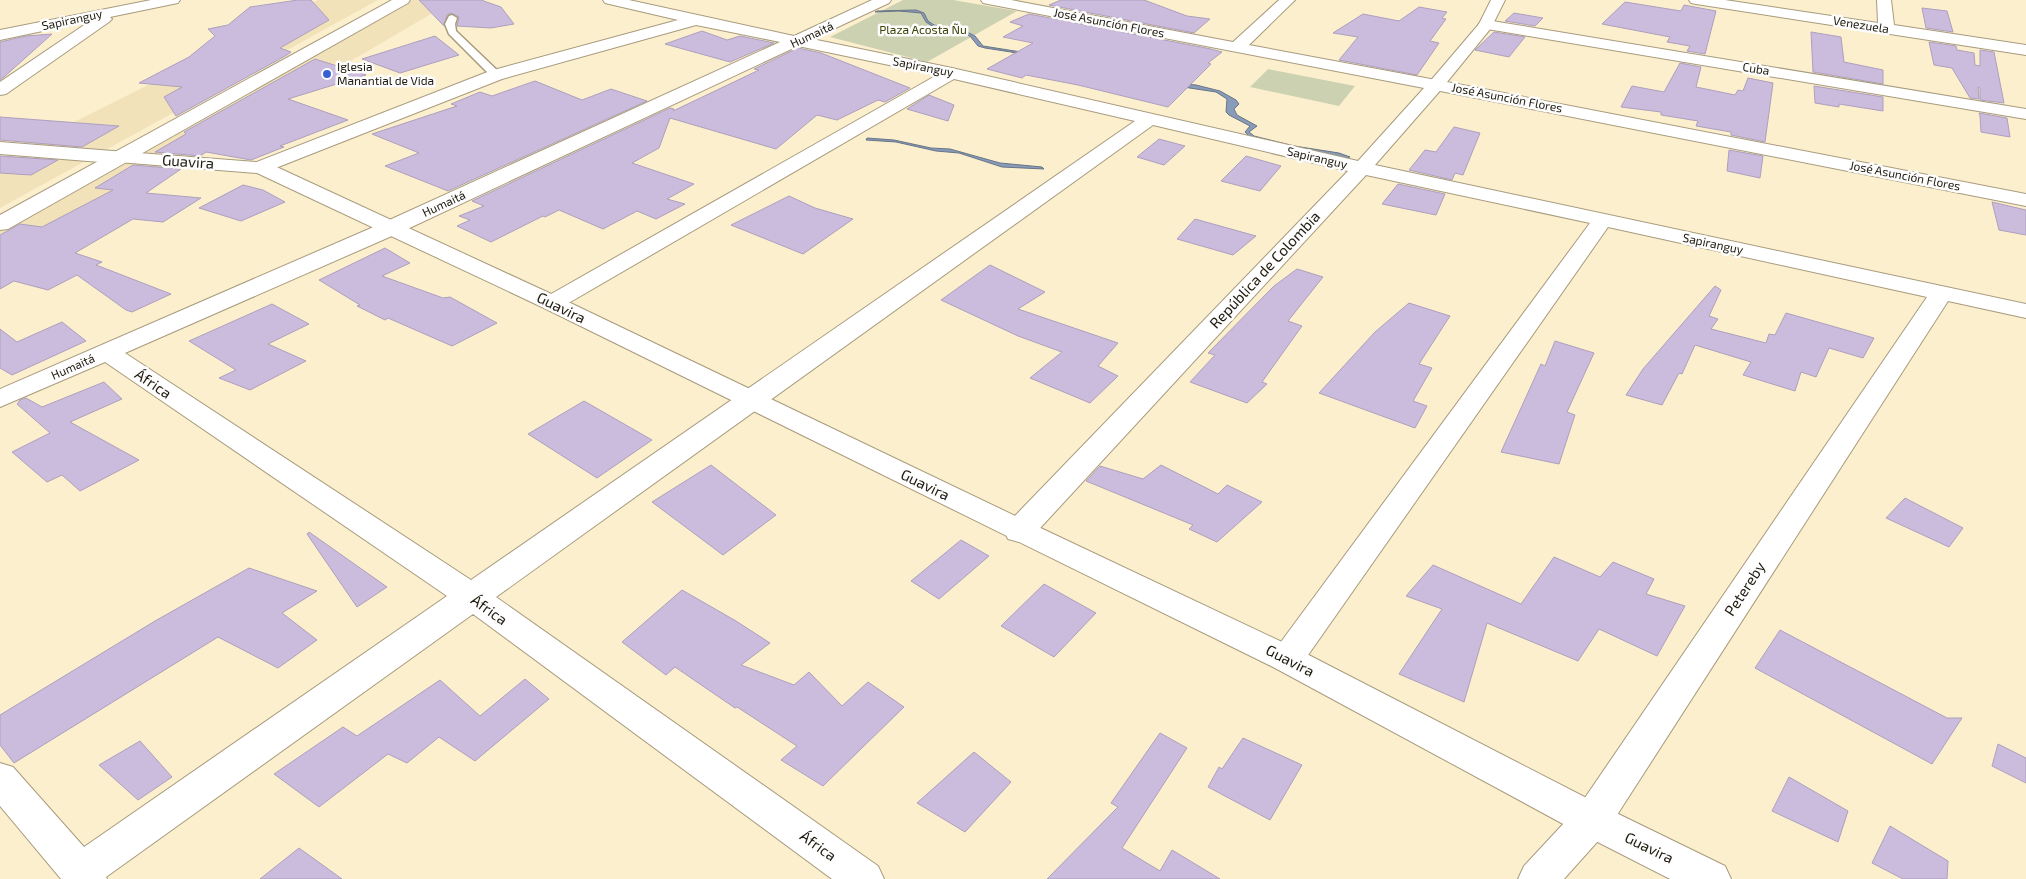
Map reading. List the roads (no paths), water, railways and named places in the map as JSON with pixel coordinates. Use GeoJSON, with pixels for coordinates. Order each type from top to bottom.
{"type":"FeatureCollection","features":[{"type":"Feature","properties":{"kind":"street","name":"Sapiranguy"},"geometry":{"type":"LineString","coordinates":[[0,35],[173,0]]}},
{"type":"Feature","properties":{"kind":"street"},"geometry":{"type":"LineString","coordinates":[[0,224],[110,157],[386,0]]}},
{"type":"Feature","properties":{"kind":"street"},"geometry":{"type":"LineString","coordinates":[[0,210],[110,157],[403,0]]}},
{"type":"Feature","properties":{"kind":"street","name":"Sapiranguy"},"geometry":{"type":"LineString","coordinates":[[610,0],[797,42],[952,73],[1362,168],[2026,311]]}},
{"type":"Feature","properties":{"kind":"street","name":"Humaitá"},"geometry":{"type":"LineString","coordinates":[[0,399],[393,227],[797,42],[884,0]]}},
{"type":"Feature","properties":{"kind":"street","name":"José Asunción Flores"},"geometry":{"type":"LineString","coordinates":[[988,0],[1236,46],[2026,200]]}},
{"type":"Feature","properties":{"kind":"street"},"geometry":{"type":"LineString","coordinates":[[1236,46],[1288,0]]}},
{"type":"Feature","properties":{"kind":"street","name":"República de Colombia"},"geometry":{"type":"LineString","coordinates":[[1019,531],[1362,168],[1436,85],[1486,25],[1498,0]]}},
{"type":"Feature","properties":{"kind":"street","name":"Venezuela"},"geometry":{"type":"LineString","coordinates":[[1696,0],[2026,50]]}},
{"type":"Feature","properties":{"kind":"street"},"geometry":{"type":"LineString","coordinates":[[1884,0],[1886,28]]}},
{"type":"Feature","properties":{"kind":"street"},"geometry":{"type":"LineString","coordinates":[[1074,16],[1089,5]]}},
{"type":"Feature","properties":{"kind":"street"},"geometry":{"type":"LineString","coordinates":[[0,89],[113,12]]}},
{"type":"Feature","properties":{"kind":"street"},"geometry":{"type":"LineString","coordinates":[[262,167],[496,75],[694,20]]}},
{"type":"Feature","properties":{"kind":"street","name":"Cuba"},"geometry":{"type":"LineString","coordinates":[[1486,25],[2026,114]]}},
{"type":"Feature","properties":{"kind":"street"},"geometry":{"type":"LineString","coordinates":[[552,303],[952,73]]}},
{"type":"Feature","properties":{"kind":"street"},"geometry":{"type":"LineString","coordinates":[[0,779],[84,876],[470,596],[1151,118]]}},
{"type":"Feature","properties":{"kind":"street","name":"Guavira"},"geometry":{"type":"LineString","coordinates":[[0,148],[262,167],[552,303],[1019,531],[1288,659],[1592,820],[1711,879]]}},
{"type":"Feature","properties":{"kind":"street"},"geometry":{"type":"LineString","coordinates":[[1288,659],[1602,220]]}},
{"type":"Feature","properties":{"kind":"street","name":"Petereby"},"geometry":{"type":"LineString","coordinates":[[1538,879],[1592,820],[1942,292]]}},
{"type":"Feature","properties":{"kind":"street","name":"África"},"geometry":{"type":"LineString","coordinates":[[106,352],[470,596],[864,879]]}},
{"type":"Feature","properties":{"kind":"lane"},"geometry":{"type":"LineString","coordinates":[[452,18],[450,24],[452,32],[496,75]]}},
{"type":"Feature","properties":{"kind":"water"},"geometry":{"type":"Polygon","coordinates":[[[916,10],[924,13],[928,21],[934,25],[969,33],[975,36],[983,46],[1021,52],[1043,60],[1086,64],[1141,80],[1196,85],[1220,91],[1236,100],[1239,104],[1234,109],[1237,115],[1257,126],[1249,132],[1254,136],[1294,146],[1339,153],[1350,157],[1346,158],[1252,139],[1245,132],[1250,126],[1226,112],[1227,99],[1216,92],[1170,85],[1137,83],[1075,63],[1046,62],[1011,52],[985,48],[978,46],[970,36],[951,29],[932,26],[926,22],[921,13],[899,11],[875,12],[916,10]]]}},
{"type":"Feature","properties":{"kind":"water"},"geometry":{"type":"Polygon","coordinates":[[[867,138],[894,140],[931,148],[950,149],[1000,163],[1042,167],[1044,169],[1002,167],[959,153],[936,151],[896,142],[866,140],[867,138]]]}},
{"type":"Feature","properties":{"kind":"place","name":"Iglesia Manantial de Vida"},"geometry":{"type":"Point","coordinates":[327,74]}},
{"type":"Feature","properties":{"kind":"park label","name":"Plaza Acosta Ñu"},"geometry":{"type":"Point","coordinates":[923,30]}}]}
